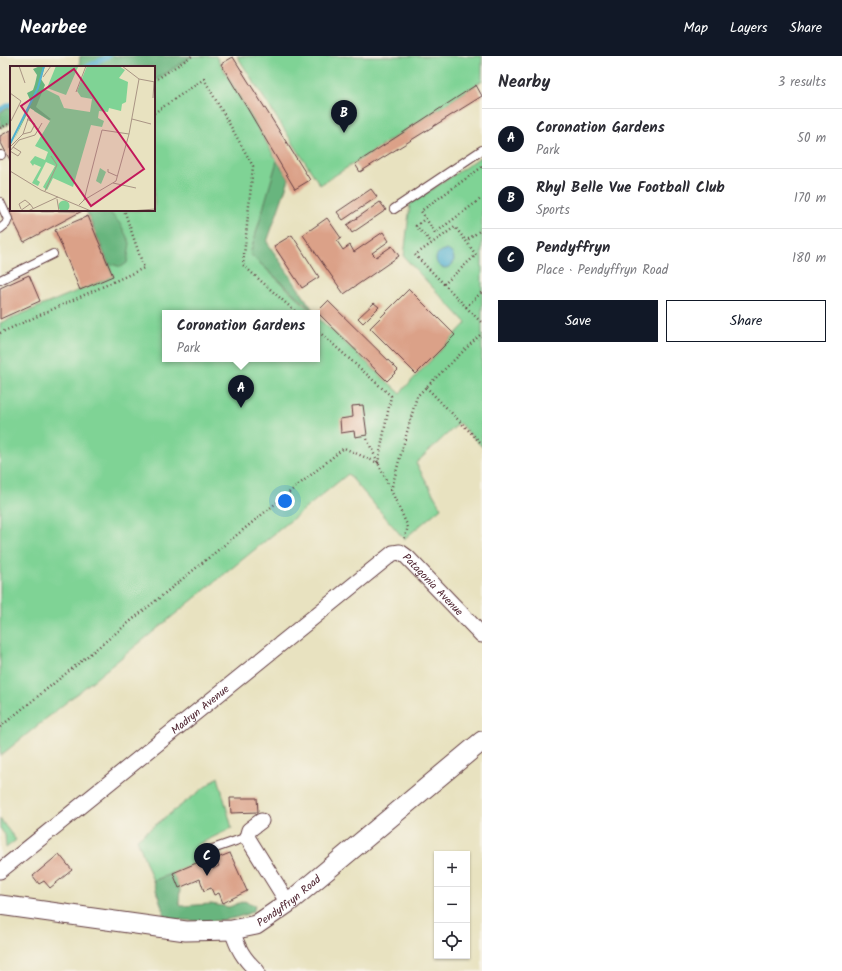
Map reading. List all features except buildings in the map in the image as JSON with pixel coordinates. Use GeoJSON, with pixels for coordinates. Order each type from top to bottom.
{"type":"FeatureCollection","features":[{"type":"Feature","properties":{"kind":"street","name":"Patagonia Avenue"},"geometry":{"type":"LineString","coordinates":[[400,552],[482,635]]}},
{"type":"Feature","properties":{"kind":"street","name":"Madryn Avenue"},"geometry":{"type":"LineString","coordinates":[[0,871],[393,553],[400,552]]}},
{"type":"Feature","properties":{"kind":"street","name":"Pendyffryn Road"},"geometry":{"type":"LineString","coordinates":[[0,905],[186,932],[232,930],[256,925],[288,903],[482,741]]}},
{"type":"Feature","properties":{"kind":"street"},"geometry":{"type":"LineString","coordinates":[[261,820],[249,830],[247,837],[288,903]]}},
{"type":"Feature","properties":{"kind":"street"},"geometry":{"type":"LineString","coordinates":[[232,930],[236,945],[245,960],[257,971]]}},
{"type":"Feature","properties":{"kind":"lane"},"geometry":{"type":"LineString","coordinates":[[394,209],[482,150]]}},
{"type":"Feature","properties":{"kind":"lane"},"geometry":{"type":"LineString","coordinates":[[0,202],[8,219],[6,224],[0,229]]}},
{"type":"Feature","properties":{"kind":"lane"},"geometry":{"type":"LineString","coordinates":[[0,280],[53,254]]}},
{"type":"Feature","properties":{"kind":"lane"},"geometry":{"type":"LineString","coordinates":[[208,851],[247,837]]}},
{"type":"Feature","properties":{"kind":"path"},"geometry":{"type":"LineString","coordinates":[[155,81],[192,56]]}},
{"type":"Feature","properties":{"kind":"path"},"geometry":{"type":"LineString","coordinates":[[155,112],[204,79],[253,166],[243,265],[294,310]]}},
{"type":"Feature","properties":{"kind":"path"},"geometry":{"type":"LineString","coordinates":[[0,128],[10,123]]}},
{"type":"Feature","properties":{"kind":"path"},"geometry":{"type":"LineString","coordinates":[[482,167],[421,211],[435,233],[482,198]]}},
{"type":"Feature","properties":{"kind":"path"},"geometry":{"type":"LineString","coordinates":[[0,333],[144,268],[124,211]]}},
{"type":"Feature","properties":{"kind":"path"},"geometry":{"type":"LineString","coordinates":[[426,218],[416,226],[432,243]]}},
{"type":"Feature","properties":{"kind":"path"},"geometry":{"type":"LineString","coordinates":[[444,284],[476,255],[455,227],[415,255],[482,323]]}},
{"type":"Feature","properties":{"kind":"path"},"geometry":{"type":"LineString","coordinates":[[466,241],[482,229]]}},
{"type":"Feature","properties":{"kind":"path"},"geometry":{"type":"LineString","coordinates":[[466,307],[482,292]]}},
{"type":"Feature","properties":{"kind":"path"},"geometry":{"type":"LineString","coordinates":[[320,333],[391,396],[378,463]]}},
{"type":"Feature","properties":{"kind":"path"},"geometry":{"type":"LineString","coordinates":[[390,490],[417,396],[482,333]]}},
{"type":"Feature","properties":{"kind":"path"},"geometry":{"type":"LineString","coordinates":[[426,387],[482,444]]}},
{"type":"Feature","properties":{"kind":"path"},"geometry":{"type":"LineString","coordinates":[[366,439],[408,527],[400,552]]}},
{"type":"Feature","properties":{"kind":"path"},"geometry":{"type":"LineString","coordinates":[[0,727],[344,448],[378,463]]}},
{"type":"Feature","properties":{"kind":"green space"},"geometry":{"type":"Polygon","coordinates":[[[80,56],[192,56],[155,80],[155,66],[79,66],[80,56]]]}},
{"type":"Feature","properties":{"kind":"green space"},"geometry":{"type":"Polygon","coordinates":[[[192,56],[216,56],[277,161],[250,254],[310,310],[162,310],[162,362],[320,362],[320,320],[400,393],[466,323],[404,257],[410,204],[482,156],[482,447],[459,423],[416,463],[441,508],[404,539],[348,474],[0,756],[0,323],[113,276],[86,211],[155,211],[155,80],[192,56]]]}},
{"type":"Feature","properties":{"kind":"green space"},"geometry":{"type":"Polygon","coordinates":[[[237,56],[482,56],[482,81],[320,185],[237,56]]]}},
{"type":"Feature","properties":{"kind":"green space"},"geometry":{"type":"Polygon","coordinates":[[[10,107],[10,123],[0,128],[0,112],[10,107]]]}},
{"type":"Feature","properties":{"kind":"green space"},"geometry":{"type":"Polygon","coordinates":[[[277,161],[289,179],[267,242],[313,310],[250,254],[277,161]]]}},
{"type":"Feature","properties":{"kind":"green space"},"geometry":{"type":"Polygon","coordinates":[[[86,211],[109,211],[121,225],[130,243],[127,263],[121,267],[108,263],[86,211]]]}},
{"type":"Feature","properties":{"kind":"green space"},"geometry":{"type":"Polygon","coordinates":[[[218,777],[232,828],[197,845],[204,860],[153,881],[137,839],[218,777]]]}},
{"type":"Feature","properties":{"kind":"green space"},"geometry":{"type":"Polygon","coordinates":[[[0,819],[16,840],[6,848],[5,835],[0,828],[0,819]]]}},
{"type":"Feature","properties":{"kind":"green space"},"geometry":{"type":"Polygon","coordinates":[[[173,873],[180,889],[179,903],[181,906],[211,904],[229,907],[244,901],[255,905],[254,911],[232,918],[211,921],[166,919],[153,881],[173,873]]]}},
{"type":"Feature","properties":{"kind":"water"},"geometry":{"type":"Polygon","coordinates":[[[441,250],[449,250],[454,255],[452,266],[449,268],[441,268],[436,263],[436,255],[441,250]]]}},
{"type":"Feature","properties":{"kind":"waterway"},"geometry":{"type":"LineString","coordinates":[[88,66],[109,56]]}},
{"type":"Feature","properties":{"kind":"waterway"},"geometry":{"type":"LineString","coordinates":[[0,109],[10,104]]}},
{"type":"Feature","properties":{"kind":"place","name":"Rhyl Belle Vue Football Club"},"geometry":{"type":"Point","coordinates":[344,133]}},
{"type":"Feature","properties":{"kind":"place","name":"Coronation Gardens"},"geometry":{"type":"Point","coordinates":[241,408]}},
{"type":"Feature","properties":{"kind":"place","name":"Pendyffryn"},"geometry":{"type":"Point","coordinates":[207,876]}}]}
